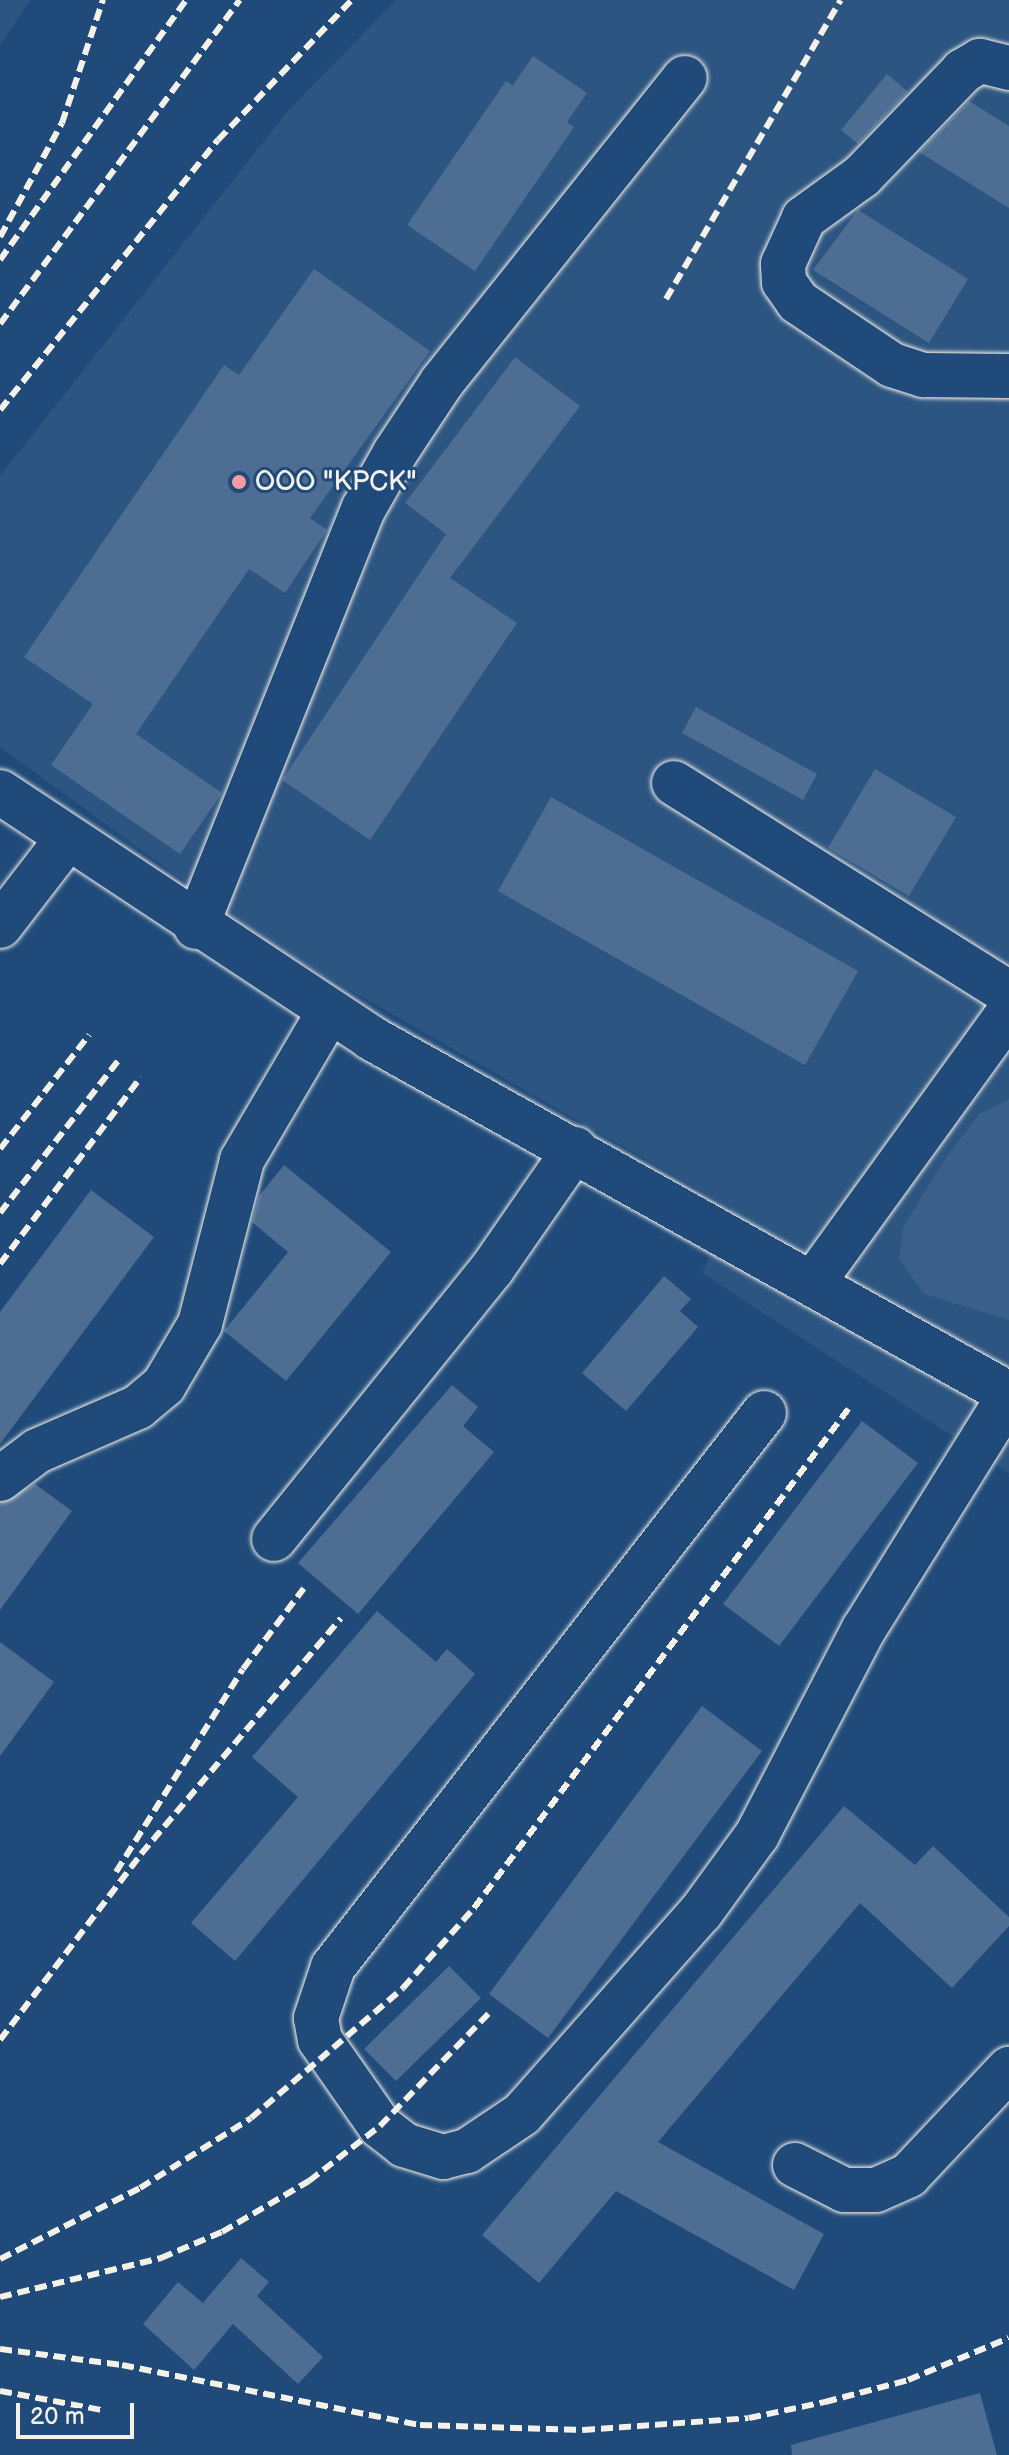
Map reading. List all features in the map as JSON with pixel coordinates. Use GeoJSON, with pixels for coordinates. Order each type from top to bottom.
{"type":"FeatureCollection","features":[{"type":"Feature","properties":{"kind":"main road"},"geometry":{"type":"LineString","coordinates":[[1009,68],[980,61],[963,71],[862,176],[804,218],[783,264],[798,302],[892,365],[923,375],[1009,376]]}},
{"type":"Feature","properties":{"kind":"main road"},"geometry":{"type":"LineString","coordinates":[[196,927],[364,508],[395,453],[442,382],[685,78]]}},
{"type":"Feature","properties":{"kind":"main road"},"geometry":{"type":"LineString","coordinates":[[674,783],[1009,993]]}},
{"type":"Feature","properties":{"kind":"main road"},"geometry":{"type":"LineString","coordinates":[[0,792],[196,927],[329,1012],[815,1280],[1009,1395],[864,1629],[757,1835],[701,1912],[522,2114],[467,2151],[443,2157],[404,2145],[380,2126],[320,2040],[316,2018],[333,1967],[764,1413]]}},
{"type":"Feature","properties":{"kind":"main road"},"geometry":{"type":"LineString","coordinates":[[0,926],[67,839]]}},
{"type":"Feature","properties":{"kind":"main road"},"geometry":{"type":"LineString","coordinates":[[0,1479],[37,1451],[138,1407],[164,1385],[200,1324],[242,1160],[329,1012]]}},
{"type":"Feature","properties":{"kind":"main road"},"geometry":{"type":"LineString","coordinates":[[815,1280],[1009,1012]]}},
{"type":"Feature","properties":{"kind":"main road"},"geometry":{"type":"LineString","coordinates":[[274,1539],[492,1269],[575,1149]]}},
{"type":"Feature","properties":{"kind":"main road"},"geometry":{"type":"LineString","coordinates":[[795,2165],[844,2190],[876,2190],[909,2175],[1009,2069]]}},
{"type":"Feature","properties":{"kind":"shaded area"},"geometry":{"type":"Polygon","coordinates":[[[0,0],[30,0],[0,45],[0,0]]]}},
{"type":"Feature","properties":{"kind":"shaded area"},"geometry":{"type":"Polygon","coordinates":[[[396,0],[1009,0],[1009,1473],[702,1273],[731,1208],[273,946],[0,747],[0,476],[287,112],[396,0]]]}},
{"type":"Feature","properties":{"kind":"shaded area"},"geometry":{"type":"Polygon","coordinates":[[[1009,1099],[1009,1320],[924,1294],[899,1259],[903,1227],[947,1156],[979,1114],[1009,1099]]]}},
{"type":"Feature","properties":{"kind":"building"},"geometry":{"type":"Polygon","coordinates":[[[533,56],[587,93],[567,122],[574,127],[475,271],[407,225],[506,81],[513,85],[533,56]]]}},
{"type":"Feature","properties":{"kind":"building"},"geometry":{"type":"Polygon","coordinates":[[[887,74],[908,92],[858,144],[841,130],[887,74]]]}},
{"type":"Feature","properties":{"kind":"building"},"geometry":{"type":"Polygon","coordinates":[[[969,101],[1009,126],[1009,208],[919,152],[969,101]]]}},
{"type":"Feature","properties":{"kind":"building"},"geometry":{"type":"Polygon","coordinates":[[[858,210],[968,279],[929,343],[813,270],[858,210]]]}},
{"type":"Feature","properties":{"kind":"building"},"geometry":{"type":"Polygon","coordinates":[[[314,269],[430,351],[310,518],[327,530],[285,593],[249,569],[136,734],[222,793],[180,854],[51,765],[93,704],[24,657],[224,365],[239,375],[314,269]]]}},
{"type":"Feature","properties":{"kind":"building"},"geometry":{"type":"Polygon","coordinates":[[[515,357],[580,406],[450,578],[517,623],[370,840],[282,780],[446,534],[405,503],[515,357]]]}},
{"type":"Feature","properties":{"kind":"building"},"geometry":{"type":"Polygon","coordinates":[[[696,707],[817,774],[803,800],[682,733],[696,707]]]}},
{"type":"Feature","properties":{"kind":"building"},"geometry":{"type":"Polygon","coordinates":[[[875,769],[956,817],[909,896],[828,848],[875,769]]]}},
{"type":"Feature","properties":{"kind":"building"},"geometry":{"type":"Polygon","coordinates":[[[551,797],[858,971],[805,1065],[498,891],[551,797]]]}},
{"type":"Feature","properties":{"kind":"building"},"geometry":{"type":"Polygon","coordinates":[[[284,1165],[391,1252],[286,1381],[224,1331],[288,1252],[252,1222],[259,1196],[284,1165]]]}},
{"type":"Feature","properties":{"kind":"building"},"geometry":{"type":"Polygon","coordinates":[[[91,1190],[154,1237],[0,1444],[0,1312],[91,1190]]]}},
{"type":"Feature","properties":{"kind":"building"},"geometry":{"type":"Polygon","coordinates":[[[664,1276],[691,1299],[680,1311],[698,1327],[626,1411],[582,1373],[664,1276]]]}},
{"type":"Feature","properties":{"kind":"building"},"geometry":{"type":"Polygon","coordinates":[[[452,1385],[478,1407],[463,1426],[494,1452],[358,1614],[298,1563],[452,1385]]]}},
{"type":"Feature","properties":{"kind":"building"},"geometry":{"type":"Polygon","coordinates":[[[862,1421],[918,1463],[779,1646],[723,1604],[862,1421]]]}},
{"type":"Feature","properties":{"kind":"building"},"geometry":{"type":"Polygon","coordinates":[[[35,1484],[72,1511],[0,1610],[0,1503],[35,1484]]]}},
{"type":"Feature","properties":{"kind":"building"},"geometry":{"type":"Polygon","coordinates":[[[377,1611],[436,1662],[447,1649],[475,1674],[235,1961],[191,1923],[298,1797],[252,1757],[377,1611]]]}},
{"type":"Feature","properties":{"kind":"building"},"geometry":{"type":"Polygon","coordinates":[[[0,1642],[54,1682],[0,1756],[0,1642]]]}},
{"type":"Feature","properties":{"kind":"building"},"geometry":{"type":"Polygon","coordinates":[[[702,1706],[762,1751],[548,2038],[489,1994],[702,1706]]]}},
{"type":"Feature","properties":{"kind":"building"},"geometry":{"type":"Polygon","coordinates":[[[844,1806],[915,1865],[933,1846],[1009,1917],[1009,1926],[952,1988],[860,1903],[658,2142],[824,2234],[794,2290],[616,2191],[539,2283],[482,2235],[844,1806]]]}},
{"type":"Feature","properties":{"kind":"building"},"geometry":{"type":"Polygon","coordinates":[[[449,1966],[481,1998],[396,2081],[364,2049],[449,1966]]]}},
{"type":"Feature","properties":{"kind":"building"},"geometry":{"type":"Polygon","coordinates":[[[241,2258],[269,2282],[257,2296],[323,2357],[298,2384],[233,2324],[194,2370],[143,2324],[178,2282],[203,2303],[241,2258]]]}},
{"type":"Feature","properties":{"kind":"building"},"geometry":{"type":"Polygon","coordinates":[[[980,2393],[997,2455],[792,2455],[791,2445],[980,2393]]]}},
{"type":"Feature","properties":{"kind":"railway"},"geometry":{"type":"LineString","coordinates":[[0,237],[62,123],[103,0]]}},
{"type":"Feature","properties":{"kind":"railway"},"geometry":{"type":"LineString","coordinates":[[0,260],[186,0]]}},
{"type":"Feature","properties":{"kind":"railway"},"geometry":{"type":"LineString","coordinates":[[0,324],[240,0]]}},
{"type":"Feature","properties":{"kind":"railway"},"geometry":{"type":"LineString","coordinates":[[0,410],[218,140],[352,0]]}},
{"type":"Feature","properties":{"kind":"railway"},"geometry":{"type":"LineString","coordinates":[[666,299],[841,0]]}},
{"type":"Feature","properties":{"kind":"railway"},"geometry":{"type":"LineString","coordinates":[[0,1149],[89,1035]]}},
{"type":"Feature","properties":{"kind":"railway"},"geometry":{"type":"LineString","coordinates":[[0,1213],[121,1057]]}},
{"type":"Feature","properties":{"kind":"railway"},"geometry":{"type":"LineString","coordinates":[[0,1264],[141,1077]]}},
{"type":"Feature","properties":{"kind":"railway"},"geometry":{"type":"LineString","coordinates":[[0,2259],[140,2188],[251,2118],[403,1988],[474,1908],[852,1404]]}},
{"type":"Feature","properties":{"kind":"railway"},"geometry":{"type":"LineString","coordinates":[[116,1872],[243,1669],[304,1588]]}},
{"type":"Feature","properties":{"kind":"railway"},"geometry":{"type":"LineString","coordinates":[[0,2040],[141,1854],[341,1618]]}},
{"type":"Feature","properties":{"kind":"railway"},"geometry":{"type":"LineString","coordinates":[[0,2297],[161,2258],[222,2232],[309,2181],[380,2126],[488,2014]]}},
{"type":"Feature","properties":{"kind":"railway"},"geometry":{"type":"LineString","coordinates":[[0,2349],[122,2365],[420,2425],[583,2430],[749,2418],[825,2402],[908,2380],[1009,2338]]}},
{"type":"Feature","properties":{"kind":"railway"},"geometry":{"type":"LineString","coordinates":[[0,2391],[102,2410]]}},
{"type":"Feature","properties":{"kind":"place","name":"ООО \"КРСК\""},"geometry":{"type":"Point","coordinates":[239,482]}}]}
